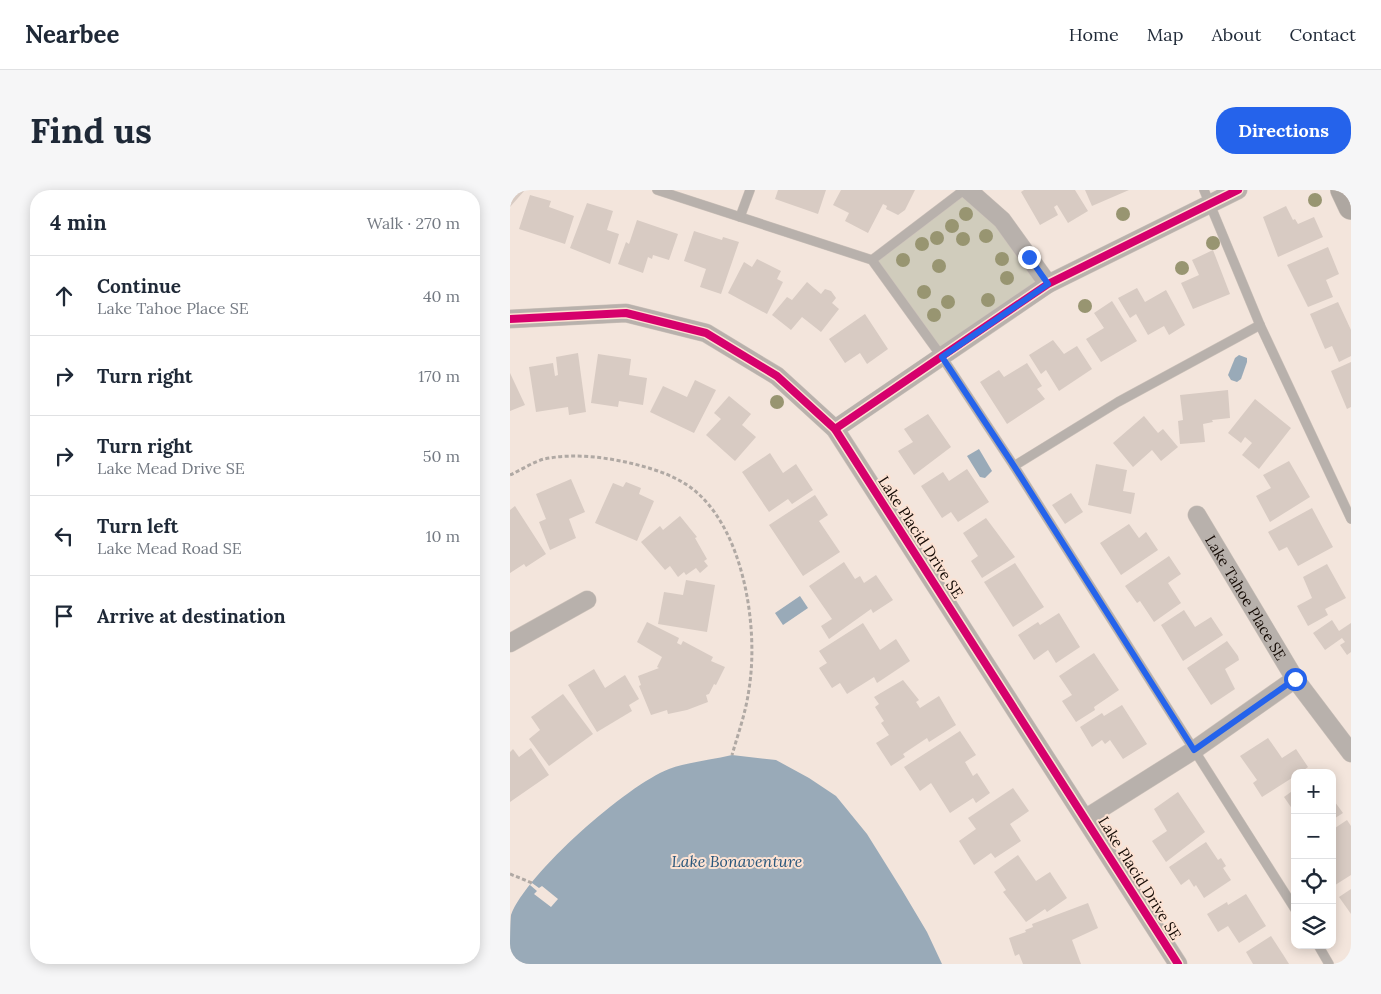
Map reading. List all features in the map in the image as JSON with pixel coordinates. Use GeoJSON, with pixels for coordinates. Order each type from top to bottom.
{"type":"FeatureCollection","features":[{"type":"Feature","properties":{"kind":"street"},"geometry":{"type":"LineString","coordinates":[[966,190],[1002,220],[1048,284]]}},
{"type":"Feature","properties":{"kind":"street"},"geometry":{"type":"LineString","coordinates":[[835,428],[1048,284],[1207,196],[1238,190]]}},
{"type":"Feature","properties":{"kind":"street"},"geometry":{"type":"LineString","coordinates":[[1343,190],[1351,207]]}},
{"type":"Feature","properties":{"kind":"street","name":"Lake Placid Drive SE"},"geometry":{"type":"LineString","coordinates":[[510,319],[626,313],[706,334],[777,376],[835,428],[1178,964]]}},
{"type":"Feature","properties":{"kind":"street","name":"Lake Tahoe Place SE"},"geometry":{"type":"LineString","coordinates":[[1198,515],[1295,679],[1351,753]]}},
{"type":"Feature","properties":{"kind":"street"},"geometry":{"type":"LineString","coordinates":[[510,643],[587,600]]}},
{"type":"Feature","properties":{"kind":"street"},"geometry":{"type":"LineString","coordinates":[[1086,818],[1194,750],[1295,679]]}},
{"type":"Feature","properties":{"kind":"lane"},"geometry":{"type":"LineString","coordinates":[[657,190],[872,260],[942,357],[1014,466],[1292,904]]}},
{"type":"Feature","properties":{"kind":"lane"},"geometry":{"type":"LineString","coordinates":[[740,217],[750,190]]}},
{"type":"Feature","properties":{"kind":"lane"},"geometry":{"type":"LineString","coordinates":[[872,260],[966,190]]}},
{"type":"Feature","properties":{"kind":"lane"},"geometry":{"type":"LineString","coordinates":[[1207,196],[1260,325],[1351,519]]}},
{"type":"Feature","properties":{"kind":"lane"},"geometry":{"type":"LineString","coordinates":[[1014,466],[1118,402],[1260,325]]}},
{"type":"Feature","properties":{"kind":"lane"},"geometry":{"type":"LineString","coordinates":[[1320,949],[1329,964]]}},
{"type":"Feature","properties":{"kind":"path"},"geometry":{"type":"LineString","coordinates":[[510,475],[543,459],[586,456],[622,461],[657,469],[691,488],[721,521],[740,566],[752,620],[750,689],[732,755]]}},
{"type":"Feature","properties":{"kind":"path"},"geometry":{"type":"LineString","coordinates":[[510,874],[532,883]]}},
{"type":"Feature","properties":{"kind":"shaded area"},"geometry":{"type":"Polygon","coordinates":[[[964,190],[1048,284],[942,357],[872,260],[964,190]]]}},
{"type":"Feature","properties":{"kind":"water"},"geometry":{"type":"Polygon","coordinates":[[[1239,355],[1247,358],[1247,362],[1241,379],[1237,382],[1231,380],[1228,375],[1235,358],[1239,355]]]}},
{"type":"Feature","properties":{"kind":"water"},"geometry":{"type":"Polygon","coordinates":[[[979,449],[992,471],[985,478],[980,477],[967,456],[979,449]]]}},
{"type":"Feature","properties":{"kind":"water"},"geometry":{"type":"Polygon","coordinates":[[[800,596],[808,608],[783,625],[775,613],[800,596]]]}},
{"type":"Feature","properties":{"kind":"water","name":"Lake Bonaventure"},"geometry":{"type":"Polygon","coordinates":[[[732,755],[776,760],[809,778],[836,796],[867,834],[927,932],[942,964],[510,964],[511,915],[521,897],[537,877],[580,832],[605,811],[651,778],[676,767],[732,755]]]}},
{"type":"Feature","properties":{"kind":"pier"},"geometry":{"type":"Polygon","coordinates":[[[532,883],[539,888],[542,886],[558,899],[551,907],[534,894],[537,891],[530,885],[532,883]]]}},
{"type":"Feature","properties":{"kind":"building"},"geometry":{"type":"Polygon","coordinates":[[[510,190],[525,190],[510,207],[510,190]]]}},
{"type":"Feature","properties":{"kind":"building"},"geometry":{"type":"Polygon","coordinates":[[[778,190],[826,190],[818,214],[775,199],[778,190]]]}},
{"type":"Feature","properties":{"kind":"building"},"geometry":{"type":"Polygon","coordinates":[[[841,190],[915,190],[905,210],[898,215],[886,209],[887,206],[883,204],[868,233],[845,221],[849,213],[833,205],[841,190]]]}},
{"type":"Feature","properties":{"kind":"building"},"geometry":{"type":"Polygon","coordinates":[[[1024,190],[1075,190],[1088,211],[1068,223],[1057,205],[1054,207],[1058,215],[1040,225],[1021,192],[1024,190]]]}},
{"type":"Feature","properties":{"kind":"building"},"geometry":{"type":"Polygon","coordinates":[[[1085,190],[1129,190],[1092,206],[1085,190]]]}},
{"type":"Feature","properties":{"kind":"building"},"geometry":{"type":"Polygon","coordinates":[[[530,195],[551,201],[549,207],[574,216],[565,244],[519,229],[530,195]]]}},
{"type":"Feature","properties":{"kind":"building"},"geometry":{"type":"Polygon","coordinates":[[[587,203],[613,211],[607,230],[619,234],[610,264],[570,248],[587,203]]]}},
{"type":"Feature","properties":{"kind":"building"},"geometry":{"type":"Polygon","coordinates":[[[1286,206],[1293,220],[1295,219],[1298,224],[1314,217],[1323,237],[1278,257],[1263,217],[1286,206]]]}},
{"type":"Feature","properties":{"kind":"building"},"geometry":{"type":"Polygon","coordinates":[[[637,220],[678,234],[669,260],[653,255],[652,259],[648,257],[643,273],[618,264],[626,242],[629,244],[637,220]]]}},
{"type":"Feature","properties":{"kind":"building"},"geometry":{"type":"Polygon","coordinates":[[[694,231],[722,240],[723,237],[739,242],[721,294],[700,287],[706,269],[684,261],[694,231]]]}},
{"type":"Feature","properties":{"kind":"building"},"geometry":{"type":"Polygon","coordinates":[[[1328,247],[1339,274],[1326,280],[1333,297],[1308,307],[1287,265],[1328,247]]]}},
{"type":"Feature","properties":{"kind":"building"},"geometry":{"type":"Polygon","coordinates":[[[1213,250],[1230,294],[1193,309],[1181,283],[1199,275],[1192,260],[1213,250]]]}},
{"type":"Feature","properties":{"kind":"building"},"geometry":{"type":"Polygon","coordinates":[[[757,259],[781,271],[777,279],[783,282],[767,314],[728,293],[744,262],[752,267],[757,259]]]}},
{"type":"Feature","properties":{"kind":"building"},"geometry":{"type":"Polygon","coordinates":[[[807,282],[821,294],[825,289],[831,291],[836,298],[832,303],[839,309],[821,332],[802,317],[791,330],[772,315],[787,297],[792,300],[807,282]]]}},
{"type":"Feature","properties":{"kind":"building"},"geometry":{"type":"Polygon","coordinates":[[[1137,288],[1145,302],[1166,290],[1185,325],[1169,335],[1164,326],[1148,335],[1136,314],[1130,318],[1118,298],[1137,288]]]}},
{"type":"Feature","properties":{"kind":"building"},"geometry":{"type":"Polygon","coordinates":[[[1112,301],[1137,341],[1101,362],[1086,339],[1104,328],[1094,313],[1112,301]]]}},
{"type":"Feature","properties":{"kind":"building"},"geometry":{"type":"Polygon","coordinates":[[[1338,302],[1351,330],[1351,356],[1339,362],[1332,346],[1325,349],[1310,314],[1338,302]]]}},
{"type":"Feature","properties":{"kind":"building"},"geometry":{"type":"Polygon","coordinates":[[[865,314],[888,349],[867,364],[860,353],[845,363],[829,339],[865,314]]]}},
{"type":"Feature","properties":{"kind":"building"},"geometry":{"type":"Polygon","coordinates":[[[1053,340],[1064,354],[1077,346],[1092,369],[1059,391],[1046,370],[1041,374],[1029,355],[1053,340]]]}},
{"type":"Feature","properties":{"kind":"building"},"geometry":{"type":"Polygon","coordinates":[[[578,353],[586,412],[569,415],[568,407],[536,412],[529,367],[553,363],[555,376],[558,375],[556,357],[578,353]]]}},
{"type":"Feature","properties":{"kind":"building"},"geometry":{"type":"Polygon","coordinates":[[[598,354],[631,359],[629,375],[647,378],[643,405],[619,401],[618,407],[591,403],[598,354]]]}},
{"type":"Feature","properties":{"kind":"building"},"geometry":{"type":"Polygon","coordinates":[[[1351,362],[1351,407],[1347,409],[1331,371],[1351,362]]]}},
{"type":"Feature","properties":{"kind":"building"},"geometry":{"type":"Polygon","coordinates":[[[1027,363],[1042,386],[1037,389],[1045,399],[1007,424],[980,382],[999,370],[1004,377],[1027,363]]]}},
{"type":"Feature","properties":{"kind":"building"},"geometry":{"type":"Polygon","coordinates":[[[510,373],[525,405],[510,411],[510,373]]]}},
{"type":"Feature","properties":{"kind":"building"},"geometry":{"type":"Polygon","coordinates":[[[695,380],[716,390],[694,433],[650,412],[663,386],[687,397],[695,380]]]}},
{"type":"Feature","properties":{"kind":"building"},"geometry":{"type":"Polygon","coordinates":[[[1228,390],[1230,418],[1212,420],[1213,422],[1203,424],[1205,442],[1180,444],[1178,421],[1183,420],[1180,395],[1228,390]]]}},
{"type":"Feature","properties":{"kind":"building"},"geometry":{"type":"Polygon","coordinates":[[[729,396],[751,414],[742,425],[756,437],[735,461],[706,435],[721,419],[714,413],[729,396]]]}},
{"type":"Feature","properties":{"kind":"building"},"geometry":{"type":"Polygon","coordinates":[[[1255,399],[1291,428],[1259,469],[1242,455],[1252,443],[1245,437],[1241,443],[1228,433],[1255,399]]]}},
{"type":"Feature","properties":{"kind":"building"},"geometry":{"type":"Polygon","coordinates":[[[928,414],[951,447],[914,475],[898,451],[913,442],[904,429],[928,414]]]}},
{"type":"Feature","properties":{"kind":"building"},"geometry":{"type":"Polygon","coordinates":[[[1144,416],[1158,433],[1163,429],[1178,447],[1161,461],[1152,450],[1133,467],[1113,443],[1144,416]]]}},
{"type":"Feature","properties":{"kind":"building"},"geometry":{"type":"Polygon","coordinates":[[[770,453],[783,473],[796,464],[813,490],[792,504],[788,499],[769,512],[742,472],[770,453]]]}},
{"type":"Feature","properties":{"kind":"building"},"geometry":{"type":"Polygon","coordinates":[[[1289,461],[1310,497],[1270,522],[1256,496],[1271,488],[1263,475],[1289,461]]]}},
{"type":"Feature","properties":{"kind":"building"},"geometry":{"type":"Polygon","coordinates":[[[1096,464],[1127,470],[1123,491],[1135,493],[1131,514],[1088,505],[1096,464]]]}},
{"type":"Feature","properties":{"kind":"building"},"geometry":{"type":"Polygon","coordinates":[[[967,469],[989,502],[958,522],[951,512],[942,518],[921,486],[943,472],[949,481],[967,469]]]}},
{"type":"Feature","properties":{"kind":"building"},"geometry":{"type":"Polygon","coordinates":[[[571,479],[585,512],[569,519],[576,538],[550,550],[539,522],[546,519],[536,494],[571,479]]]}},
{"type":"Feature","properties":{"kind":"building"},"geometry":{"type":"Polygon","coordinates":[[[626,482],[641,488],[639,494],[654,501],[637,541],[595,523],[613,483],[623,487],[626,482]]]}},
{"type":"Feature","properties":{"kind":"building"},"geometry":{"type":"Polygon","coordinates":[[[1071,493],[1083,512],[1065,524],[1052,505],[1071,493]]]}},
{"type":"Feature","properties":{"kind":"building"},"geometry":{"type":"Polygon","coordinates":[[[815,495],[828,515],[819,521],[840,552],[803,576],[769,525],[815,495]]]}},
{"type":"Feature","properties":{"kind":"building"},"geometry":{"type":"Polygon","coordinates":[[[515,506],[546,554],[526,567],[524,564],[510,573],[510,510],[515,506]]]}},
{"type":"Feature","properties":{"kind":"building"},"geometry":{"type":"Polygon","coordinates":[[[1312,508],[1333,547],[1298,566],[1287,547],[1279,551],[1268,532],[1312,508]]]}},
{"type":"Feature","properties":{"kind":"building"},"geometry":{"type":"Polygon","coordinates":[[[680,516],[697,537],[695,538],[707,559],[704,561],[708,566],[700,573],[696,568],[686,575],[684,572],[678,577],[670,566],[665,570],[641,542],[660,526],[663,530],[680,516]]]}},
{"type":"Feature","properties":{"kind":"building"},"geometry":{"type":"Polygon","coordinates":[[[986,518],[1015,557],[982,578],[971,561],[978,556],[963,533],[986,518]]]}},
{"type":"Feature","properties":{"kind":"building"},"geometry":{"type":"Polygon","coordinates":[[[1129,524],[1139,538],[1146,532],[1158,550],[1121,575],[1100,543],[1129,524]]]}},
{"type":"Feature","properties":{"kind":"building"},"geometry":{"type":"Polygon","coordinates":[[[1169,556],[1181,574],[1168,583],[1181,603],[1154,622],[1140,601],[1137,603],[1125,586],[1169,556]]]}},
{"type":"Feature","properties":{"kind":"building"},"geometry":{"type":"Polygon","coordinates":[[[844,562],[855,579],[860,576],[864,583],[876,575],[893,600],[873,613],[871,609],[829,639],[821,626],[832,619],[809,586],[844,562]]]}},
{"type":"Feature","properties":{"kind":"building"},"geometry":{"type":"Polygon","coordinates":[[[1015,563],[1044,607],[1013,627],[984,582],[1015,563]]]}},
{"type":"Feature","properties":{"kind":"building"},"geometry":{"type":"Polygon","coordinates":[[[1327,564],[1346,598],[1325,609],[1328,615],[1308,626],[1297,606],[1312,598],[1303,577],[1327,564]]]}},
{"type":"Feature","properties":{"kind":"building"},"geometry":{"type":"Polygon","coordinates":[[[686,580],[715,585],[707,632],[658,624],[664,592],[683,595],[686,580]]]}},
{"type":"Feature","properties":{"kind":"building"},"geometry":{"type":"Polygon","coordinates":[[[1184,610],[1195,627],[1211,617],[1223,635],[1183,661],[1161,625],[1184,610]]]}},
{"type":"Feature","properties":{"kind":"building"},"geometry":{"type":"Polygon","coordinates":[[[1059,613],[1080,647],[1056,663],[1048,650],[1034,660],[1018,635],[1038,622],[1040,625],[1059,613]]]}},
{"type":"Feature","properties":{"kind":"building"},"geometry":{"type":"Polygon","coordinates":[[[1332,620],[1339,631],[1351,623],[1351,652],[1347,655],[1340,645],[1345,642],[1342,638],[1325,650],[1313,633],[1332,620]]]}},
{"type":"Feature","properties":{"kind":"building"},"geometry":{"type":"Polygon","coordinates":[[[647,622],[679,638],[677,643],[681,645],[683,641],[713,657],[711,661],[725,667],[716,685],[714,684],[709,694],[706,695],[708,702],[687,710],[668,714],[667,710],[651,715],[639,686],[641,685],[638,676],[659,668],[657,667],[662,657],[637,642],[647,622]]]}},
{"type":"Feature","properties":{"kind":"building"},"geometry":{"type":"Polygon","coordinates":[[[863,623],[880,650],[896,639],[910,661],[877,683],[874,677],[847,694],[840,683],[832,688],[819,668],[827,663],[819,651],[863,623]]]}},
{"type":"Feature","properties":{"kind":"building"},"geometry":{"type":"Polygon","coordinates":[[[1227,641],[1239,660],[1225,669],[1235,689],[1211,705],[1187,668],[1227,641]]]}},
{"type":"Feature","properties":{"kind":"building"},"geometry":{"type":"Polygon","coordinates":[[[1094,653],[1119,690],[1094,707],[1095,710],[1076,722],[1062,701],[1072,695],[1059,676],[1094,653]]]}},
{"type":"Feature","properties":{"kind":"building"},"geometry":{"type":"Polygon","coordinates":[[[594,669],[605,688],[625,675],[639,699],[629,705],[632,711],[597,732],[568,685],[594,669]]]}},
{"type":"Feature","properties":{"kind":"building"},"geometry":{"type":"Polygon","coordinates":[[[903,680],[919,700],[916,702],[920,708],[939,696],[956,725],[929,742],[927,738],[903,754],[905,757],[891,766],[876,743],[889,735],[881,723],[884,721],[875,707],[879,704],[874,697],[903,680]]]}},
{"type":"Feature","properties":{"kind":"building"},"geometry":{"type":"Polygon","coordinates":[[[563,694],[593,734],[549,766],[529,739],[540,730],[531,717],[563,694]]]}},
{"type":"Feature","properties":{"kind":"building"},"geometry":{"type":"Polygon","coordinates":[[[1122,705],[1147,744],[1123,759],[1110,740],[1105,744],[1102,740],[1092,747],[1080,727],[1102,713],[1104,716],[1122,705]]]}},
{"type":"Feature","properties":{"kind":"building"},"geometry":{"type":"Polygon","coordinates":[[[960,731],[976,755],[965,762],[973,776],[977,773],[990,793],[976,803],[973,798],[950,813],[931,783],[920,791],[904,767],[960,731]]]}},
{"type":"Feature","properties":{"kind":"building"},"geometry":{"type":"Polygon","coordinates":[[[1268,738],[1282,758],[1296,749],[1308,767],[1305,769],[1291,769],[1291,779],[1262,797],[1253,783],[1257,780],[1240,756],[1268,738]]]}},
{"type":"Feature","properties":{"kind":"building"},"geometry":{"type":"Polygon","coordinates":[[[531,748],[549,775],[510,802],[510,752],[513,749],[519,757],[531,748]]]}},
{"type":"Feature","properties":{"kind":"building"},"geometry":{"type":"Polygon","coordinates":[[[1013,788],[1029,811],[1010,824],[1021,841],[995,858],[991,853],[974,865],[959,841],[976,829],[968,818],[1013,788]]]}},
{"type":"Feature","properties":{"kind":"building"},"geometry":{"type":"Polygon","coordinates":[[[1178,792],[1205,832],[1166,862],[1152,841],[1167,831],[1154,809],[1178,792]]]}},
{"type":"Feature","properties":{"kind":"building"},"geometry":{"type":"Polygon","coordinates":[[[1291,792],[1291,807],[1284,797],[1291,792]]]}},
{"type":"Feature","properties":{"kind":"building"},"geometry":{"type":"Polygon","coordinates":[[[1336,803],[1343,813],[1336,817],[1336,803]]]}},
{"type":"Feature","properties":{"kind":"building"},"geometry":{"type":"Polygon","coordinates":[[[1347,820],[1351,826],[1351,875],[1336,884],[1336,859],[1336,827],[1347,820]]]}},
{"type":"Feature","properties":{"kind":"building"},"geometry":{"type":"Polygon","coordinates":[[[1206,842],[1218,860],[1221,858],[1226,866],[1223,868],[1231,880],[1204,898],[1196,885],[1194,887],[1189,879],[1181,885],[1169,867],[1206,842]]]}},
{"type":"Feature","properties":{"kind":"building"},"geometry":{"type":"Polygon","coordinates":[[[1018,855],[1036,881],[1050,872],[1067,898],[1047,912],[1045,909],[1026,922],[1003,892],[1006,890],[994,872],[1018,855]]]}},
{"type":"Feature","properties":{"kind":"building"},"geometry":{"type":"Polygon","coordinates":[[[1351,889],[1351,914],[1339,897],[1351,889]]]}},
{"type":"Feature","properties":{"kind":"building"},"geometry":{"type":"Polygon","coordinates":[[[1246,894],[1266,926],[1239,943],[1228,926],[1218,932],[1207,914],[1227,902],[1228,905],[1246,894]]]}},
{"type":"Feature","properties":{"kind":"building"},"geometry":{"type":"Polygon","coordinates":[[[1088,903],[1098,928],[1072,940],[1081,964],[1023,964],[1019,954],[1015,956],[1009,938],[1026,932],[1025,930],[1033,927],[1032,924],[1088,903]]]}},
{"type":"Feature","properties":{"kind":"building"},"geometry":{"type":"Polygon","coordinates":[[[1271,936],[1289,964],[1253,964],[1246,952],[1271,936]]]}},
{"type":"Feature","properties":{"kind":"cycle path"},"geometry":{"type":"LineString","coordinates":[[835,429],[1048,284],[1238,190]]}},
{"type":"Feature","properties":{"kind":"cycle path"},"geometry":{"type":"LineString","coordinates":[[510,319],[626,313],[706,333],[777,376],[835,429],[1178,964]]}},
{"type":"Feature","properties":{"kind":"route"},"geometry":{"type":"LineString","coordinates":[[1029,257],[1048,284],[942,357],[1014,466],[1194,750],[1295,679]]}}]}
